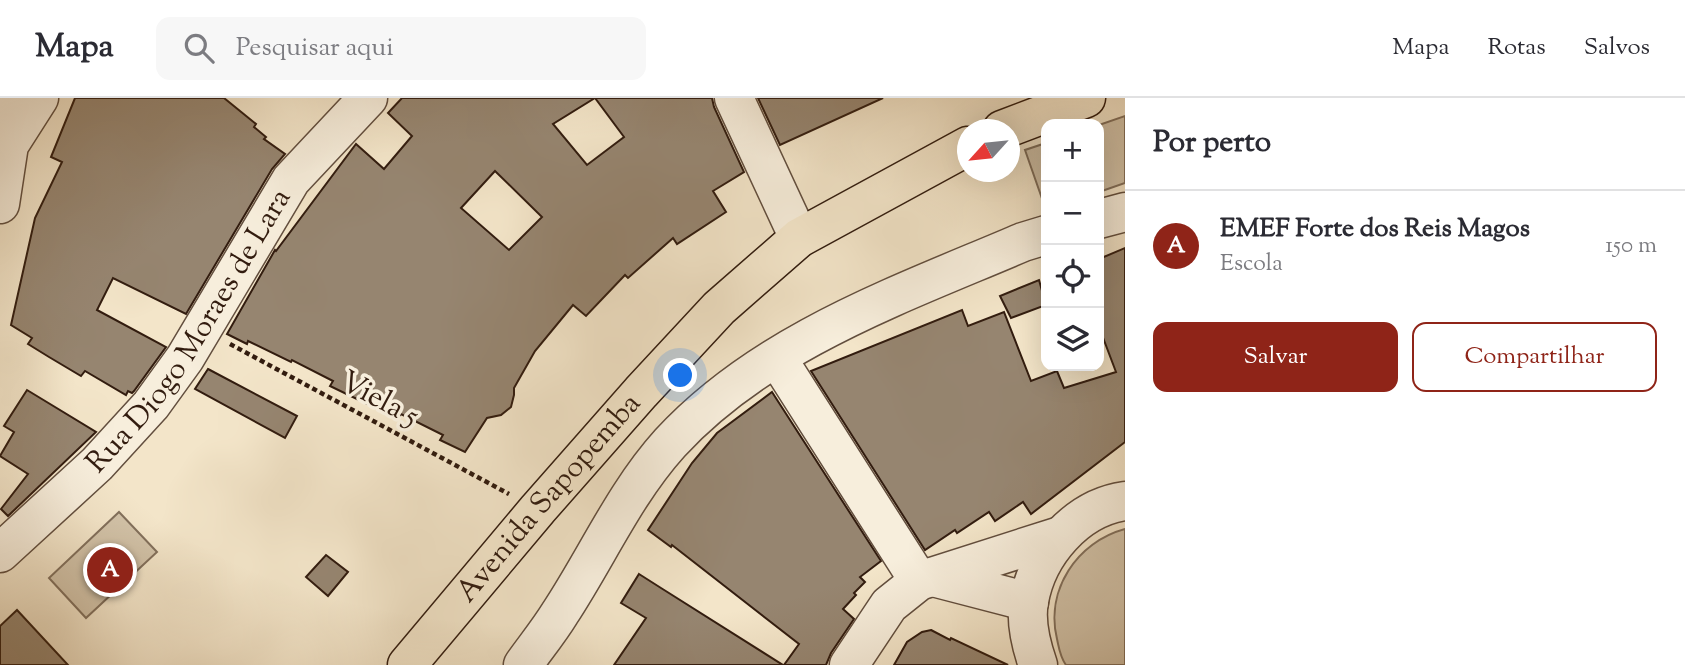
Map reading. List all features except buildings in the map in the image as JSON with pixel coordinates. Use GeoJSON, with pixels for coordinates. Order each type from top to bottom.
{"type":"FeatureCollection","features":[{"type":"Feature","properties":{"kind":"main road"},"geometry":{"type":"LineString","coordinates":[[1019,119],[1041,105],[1086,98]]}},
{"type":"Feature","properties":{"kind":"main road","name":"Avenida Sapopemba"},"geometry":{"type":"LineString","coordinates":[[407,665],[538,509],[719,308],[799,237],[957,152]]}},
{"type":"Feature","properties":{"kind":"street"},"geometry":{"type":"LineString","coordinates":[[0,204],[9,145],[3,98]]}},
{"type":"Feature","properties":{"kind":"street"},"geometry":{"type":"LineString","coordinates":[[9,145],[39,98]]}},
{"type":"Feature","properties":{"kind":"street","name":"Rua Diogo Moraes de Lara"},"geometry":{"type":"LineString","coordinates":[[0,553],[97,464],[150,405],[185,358],[291,180],[368,98]]}},
{"type":"Feature","properties":{"kind":"street"},"geometry":{"type":"LineString","coordinates":[[734,98],[799,237]]}},
{"type":"Feature","properties":{"kind":"street"},"geometry":{"type":"LineString","coordinates":[[1104,218],[1125,212]]}},
{"type":"Feature","properties":{"kind":"street","name":"Avenida Sapopemba"},"geometry":{"type":"LineString","coordinates":[[523,665],[560,612],[623,505],[669,444],[715,399],[816,333],[870,307],[1041,237]]}},
{"type":"Feature","properties":{"kind":"street"},"geometry":{"type":"LineString","coordinates":[[777,358],[926,579],[1029,602]]}},
{"type":"Feature","properties":{"kind":"street"},"geometry":{"type":"LineString","coordinates":[[849,665],[889,605],[926,579],[1060,536],[1088,515],[1125,501]]}},
{"type":"Feature","properties":{"kind":"street"},"geometry":{"type":"LineString","coordinates":[[1038,665],[1030,641],[1029,602],[1041,565],[1060,536]]}},
{"type":"Feature","properties":{"kind":"path","name":"Viela 5"},"geometry":{"type":"LineString","coordinates":[[201,328],[538,509]]}},
{"type":"Feature","properties":{"kind":"shaded area"},"geometry":{"type":"Polygon","coordinates":[[[1125,116],[1125,183],[1104,190],[1104,182],[1104,123],[1125,116]]]}},
{"type":"Feature","properties":{"kind":"shaded area"},"geometry":{"type":"Polygon","coordinates":[[[1041,145],[1041,196],[1025,150],[1041,145]]]}},
{"type":"Feature","properties":{"kind":"shaded area"},"geometry":{"type":"Polygon","coordinates":[[[119,512],[157,552],[86,618],[49,578],[119,512]]]}},
{"type":"Feature","properties":{"kind":"shaded area"},"geometry":{"type":"Polygon","coordinates":[[[1125,529],[1125,665],[1066,665],[1060,652],[1055,621],[1061,586],[1069,570],[1092,545],[1125,529]]]}},
{"type":"Feature","properties":{"kind":"place","name":"EMEF Forte dos Reis Magos"},"geometry":{"type":"Point","coordinates":[110,570]}}]}
